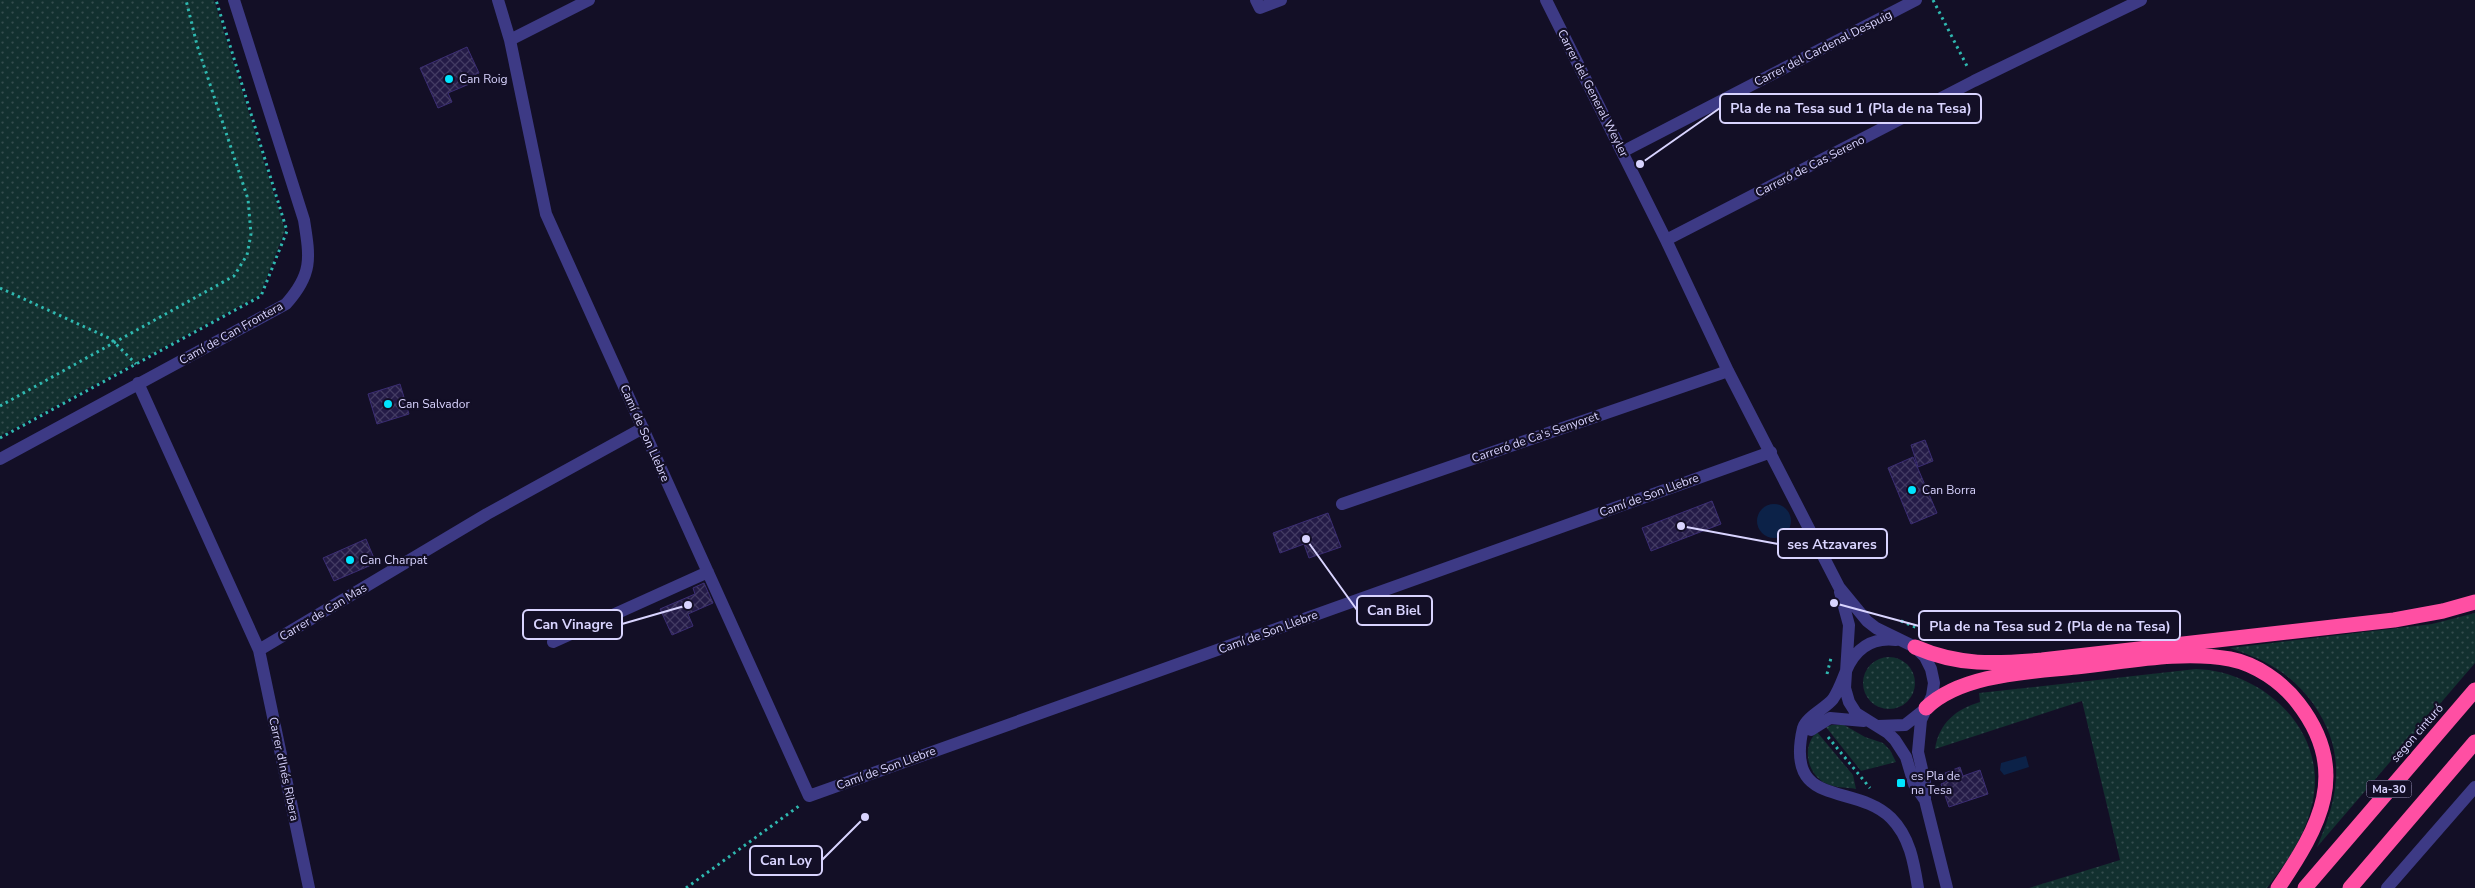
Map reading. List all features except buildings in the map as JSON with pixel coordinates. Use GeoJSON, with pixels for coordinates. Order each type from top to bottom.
{"type":"FeatureCollection","features":[{"type":"Feature","properties":{"kind":"highway"},"geometry":{"type":"LineString","coordinates":[[1908,644],[1938,656],[1966,662],[1995,664],[2394,620],[2443,612],[2475,602]]}},
{"type":"Feature","properties":{"kind":"highway"},"geometry":{"type":"LineString","coordinates":[[1926,708],[1938,698],[1955,690],[2006,675],[2195,656],[2232,659],[2251,666],[2292,694],[2302,707],[2318,734],[2326,765],[2324,795],[2317,822],[2302,852],[2278,888]]}},
{"type":"Feature","properties":{"kind":"highway","name":"segon cinturó"},"geometry":{"type":"LineString","coordinates":[[2305,888],[2475,690]]}},
{"type":"Feature","properties":{"kind":"highway","name":"Ma-30"},"geometry":{"type":"LineString","coordinates":[[2350,888],[2475,742]]}},
{"type":"Feature","properties":{"kind":"street","name":"Camí de Can Frontera"},"geometry":{"type":"LineString","coordinates":[[0,459],[138,382],[286,304],[300,288],[308,270],[309,248],[304,220],[234,0]]}},
{"type":"Feature","properties":{"kind":"street","name":"Camí de Son Llebre"},"geometry":{"type":"LineString","coordinates":[[498,0],[510,40],[546,214],[809,796],[1771,452]]}},
{"type":"Feature","properties":{"kind":"street"},"geometry":{"type":"LineString","coordinates":[[510,40],[589,0]]}},
{"type":"Feature","properties":{"kind":"street"},"geometry":{"type":"LineString","coordinates":[[1256,0],[1260,8],[1281,0]]}},
{"type":"Feature","properties":{"kind":"street","name":"Carrer del General Weyler"},"geometry":{"type":"LineString","coordinates":[[1546,0],[1666,240],[1728,370],[1839,587]]}},
{"type":"Feature","properties":{"kind":"street","name":"Carrer del Cardenal Despuig"},"geometry":{"type":"LineString","coordinates":[[1622,152],[1916,0]]}},
{"type":"Feature","properties":{"kind":"street","name":"Carreró de Cas Sereno"},"geometry":{"type":"LineString","coordinates":[[1666,240],[1974,81],[2142,0]]}},
{"type":"Feature","properties":{"kind":"street","name":"Carreró de Ca's Senyoret"},"geometry":{"type":"LineString","coordinates":[[1342,504],[1728,370]]}},
{"type":"Feature","properties":{"kind":"street"},"geometry":{"type":"LineString","coordinates":[[138,382],[259,650]]}},
{"type":"Feature","properties":{"kind":"street","name":"Carrer de Can Mas"},"geometry":{"type":"LineString","coordinates":[[259,650],[487,514],[643,428]]}},
{"type":"Feature","properties":{"kind":"street"},"geometry":{"type":"LineString","coordinates":[[553,642],[708,572]]}},
{"type":"Feature","properties":{"kind":"street"},"geometry":{"type":"LineString","coordinates":[[1839,587],[1867,621],[1908,644],[1925,657],[1931,669],[1934,683],[1932,696],[1921,720],[1918,745],[1925,782],[1925,800],[1947,888]]}},
{"type":"Feature","properties":{"kind":"street"},"geometry":{"type":"LineString","coordinates":[[1839,587],[1850,625],[1850,644],[1845,688],[1848,702],[1856,713],[1888,733],[1900,747],[1906,757],[1914,784],[1925,800]]}},
{"type":"Feature","properties":{"kind":"street"},"geometry":{"type":"LineString","coordinates":[[1908,644],[1887,639],[1873,642],[1860,649],[1851,660],[1833,699],[1805,724],[1801,763],[1811,781],[1826,792],[1866,803],[1880,810],[1898,826],[1908,844],[1918,888]]}},
{"type":"Feature","properties":{"kind":"street","name":"Carrer d'Inés Ribera"},"geometry":{"type":"LineString","coordinates":[[259,650],[309,888]]}},
{"type":"Feature","properties":{"kind":"street"},"geometry":{"type":"LineString","coordinates":[[1878,726],[1904,725],[1916,719],[1926,708]]}},
{"type":"Feature","properties":{"kind":"street"},"geometry":{"type":"LineString","coordinates":[[1803,739],[1818,724],[1830,718],[1866,721]]}},
{"type":"Feature","properties":{"kind":"street"},"geometry":{"type":"LineString","coordinates":[[2388,888],[2475,787]]}},
{"type":"Feature","properties":{"kind":"path"},"geometry":{"type":"LineString","coordinates":[[0,406],[116,344],[234,276],[247,255],[251,234],[248,199],[197,45],[186,0]]}},
{"type":"Feature","properties":{"kind":"path"},"geometry":{"type":"LineString","coordinates":[[0,438],[262,296],[287,231],[216,0]]}},
{"type":"Feature","properties":{"kind":"path"},"geometry":{"type":"LineString","coordinates":[[1933,0],[1974,81]]}},
{"type":"Feature","properties":{"kind":"path"},"geometry":{"type":"LineString","coordinates":[[0,288],[111,339],[136,364]]}},
{"type":"Feature","properties":{"kind":"path"},"geometry":{"type":"LineString","coordinates":[[1893,620],[1910,624],[1935,635]]}},
{"type":"Feature","properties":{"kind":"path"},"geometry":{"type":"LineString","coordinates":[[686,888],[809,796]]}},
{"type":"Feature","properties":{"kind":"green space"},"geometry":{"type":"Polygon","coordinates":[[[0,0],[214,0],[285,230],[260,295],[0,436],[0,0]]]}},
{"type":"Feature","properties":{"kind":"green space"},"geometry":{"type":"Polygon","coordinates":[[[2475,613],[2475,663],[2317,847],[2330,810],[2336,775],[2335,758],[2325,723],[2310,699],[2290,679],[2262,661],[2230,648],[2432,624],[2475,613]]]}},
{"type":"Feature","properties":{"kind":"green space"},"geometry":{"type":"Polygon","coordinates":[[[1889,657],[1899,659],[1907,665],[1913,673],[1915,683],[1913,693],[1907,701],[1899,707],[1889,709],[1879,707],[1871,701],[1865,693],[1863,683],[1865,673],[1871,665],[1879,659],[1889,657]]]}},
{"type":"Feature","properties":{"kind":"green space"},"geometry":{"type":"Polygon","coordinates":[[[2196,669],[2221,672],[2244,680],[2266,693],[2284,709],[2300,728],[2310,750],[2315,774],[2310,812],[2295,847],[2267,888],[2029,888],[2120,860],[2082,701],[1935,749],[1940,732],[1950,718],[1963,709],[1980,702],[1979,693],[2196,669]]]}},
{"type":"Feature","properties":{"kind":"green space"},"geometry":{"type":"Polygon","coordinates":[[[1844,725],[1865,737],[1883,743],[1890,750],[1896,762],[1861,771],[1826,727],[1844,725]]]}},
{"type":"Feature","properties":{"kind":"green space"},"geometry":{"type":"Polygon","coordinates":[[[1817,732],[1853,775],[1856,789],[1828,785],[1814,773],[1808,759],[1808,751],[1809,744],[1817,732]]]}},
{"type":"Feature","properties":{"kind":"water"},"geometry":{"type":"Polygon","coordinates":[[[1774,504],[1781,505],[1786,509],[1790,514],[1790,528],[1786,533],[1781,537],[1774,538],[1767,537],[1762,533],[1758,528],[1757,521],[1758,514],[1762,509],[1767,505],[1774,504]]]}},
{"type":"Feature","properties":{"kind":"water"},"geometry":{"type":"Polygon","coordinates":[[[2026,756],[2029,767],[2004,775],[2000,770],[2001,763],[2026,756]]]}},
{"type":"Feature","properties":{"kind":"place","name":"Can Roig"},"geometry":{"type":"Point","coordinates":[449,79]}},
{"type":"Feature","properties":{"kind":"place","name":"Pla de na Tesa sud 1 (Pla de na Tesa)"},"geometry":{"type":"Point","coordinates":[1640,164]}},
{"type":"Feature","properties":{"kind":"place","name":"Can Salvador"},"geometry":{"type":"Point","coordinates":[388,404]}},
{"type":"Feature","properties":{"kind":"place","name":"Can Borra"},"geometry":{"type":"Point","coordinates":[1912,490]}},
{"type":"Feature","properties":{"kind":"place","name":"ses Atzavares"},"geometry":{"type":"Point","coordinates":[1681,526]}},
{"type":"Feature","properties":{"kind":"place","name":"Can Biel"},"geometry":{"type":"Point","coordinates":[1306,539]}},
{"type":"Feature","properties":{"kind":"place","name":"Can Charpat"},"geometry":{"type":"Point","coordinates":[350,560]}},
{"type":"Feature","properties":{"kind":"place","name":"Pla de na Tesa sud 2 (Pla de na Tesa)"},"geometry":{"type":"Point","coordinates":[1834,603]}},
{"type":"Feature","properties":{"kind":"place","name":"Can Vinagre"},"geometry":{"type":"Point","coordinates":[688,605]}},
{"type":"Feature","properties":{"kind":"place","name":"es Pla de na Tesa"},"geometry":{"type":"Point","coordinates":[1901,783]}},
{"type":"Feature","properties":{"kind":"place","name":"Can Loy"},"geometry":{"type":"Point","coordinates":[865,817]}}]}
